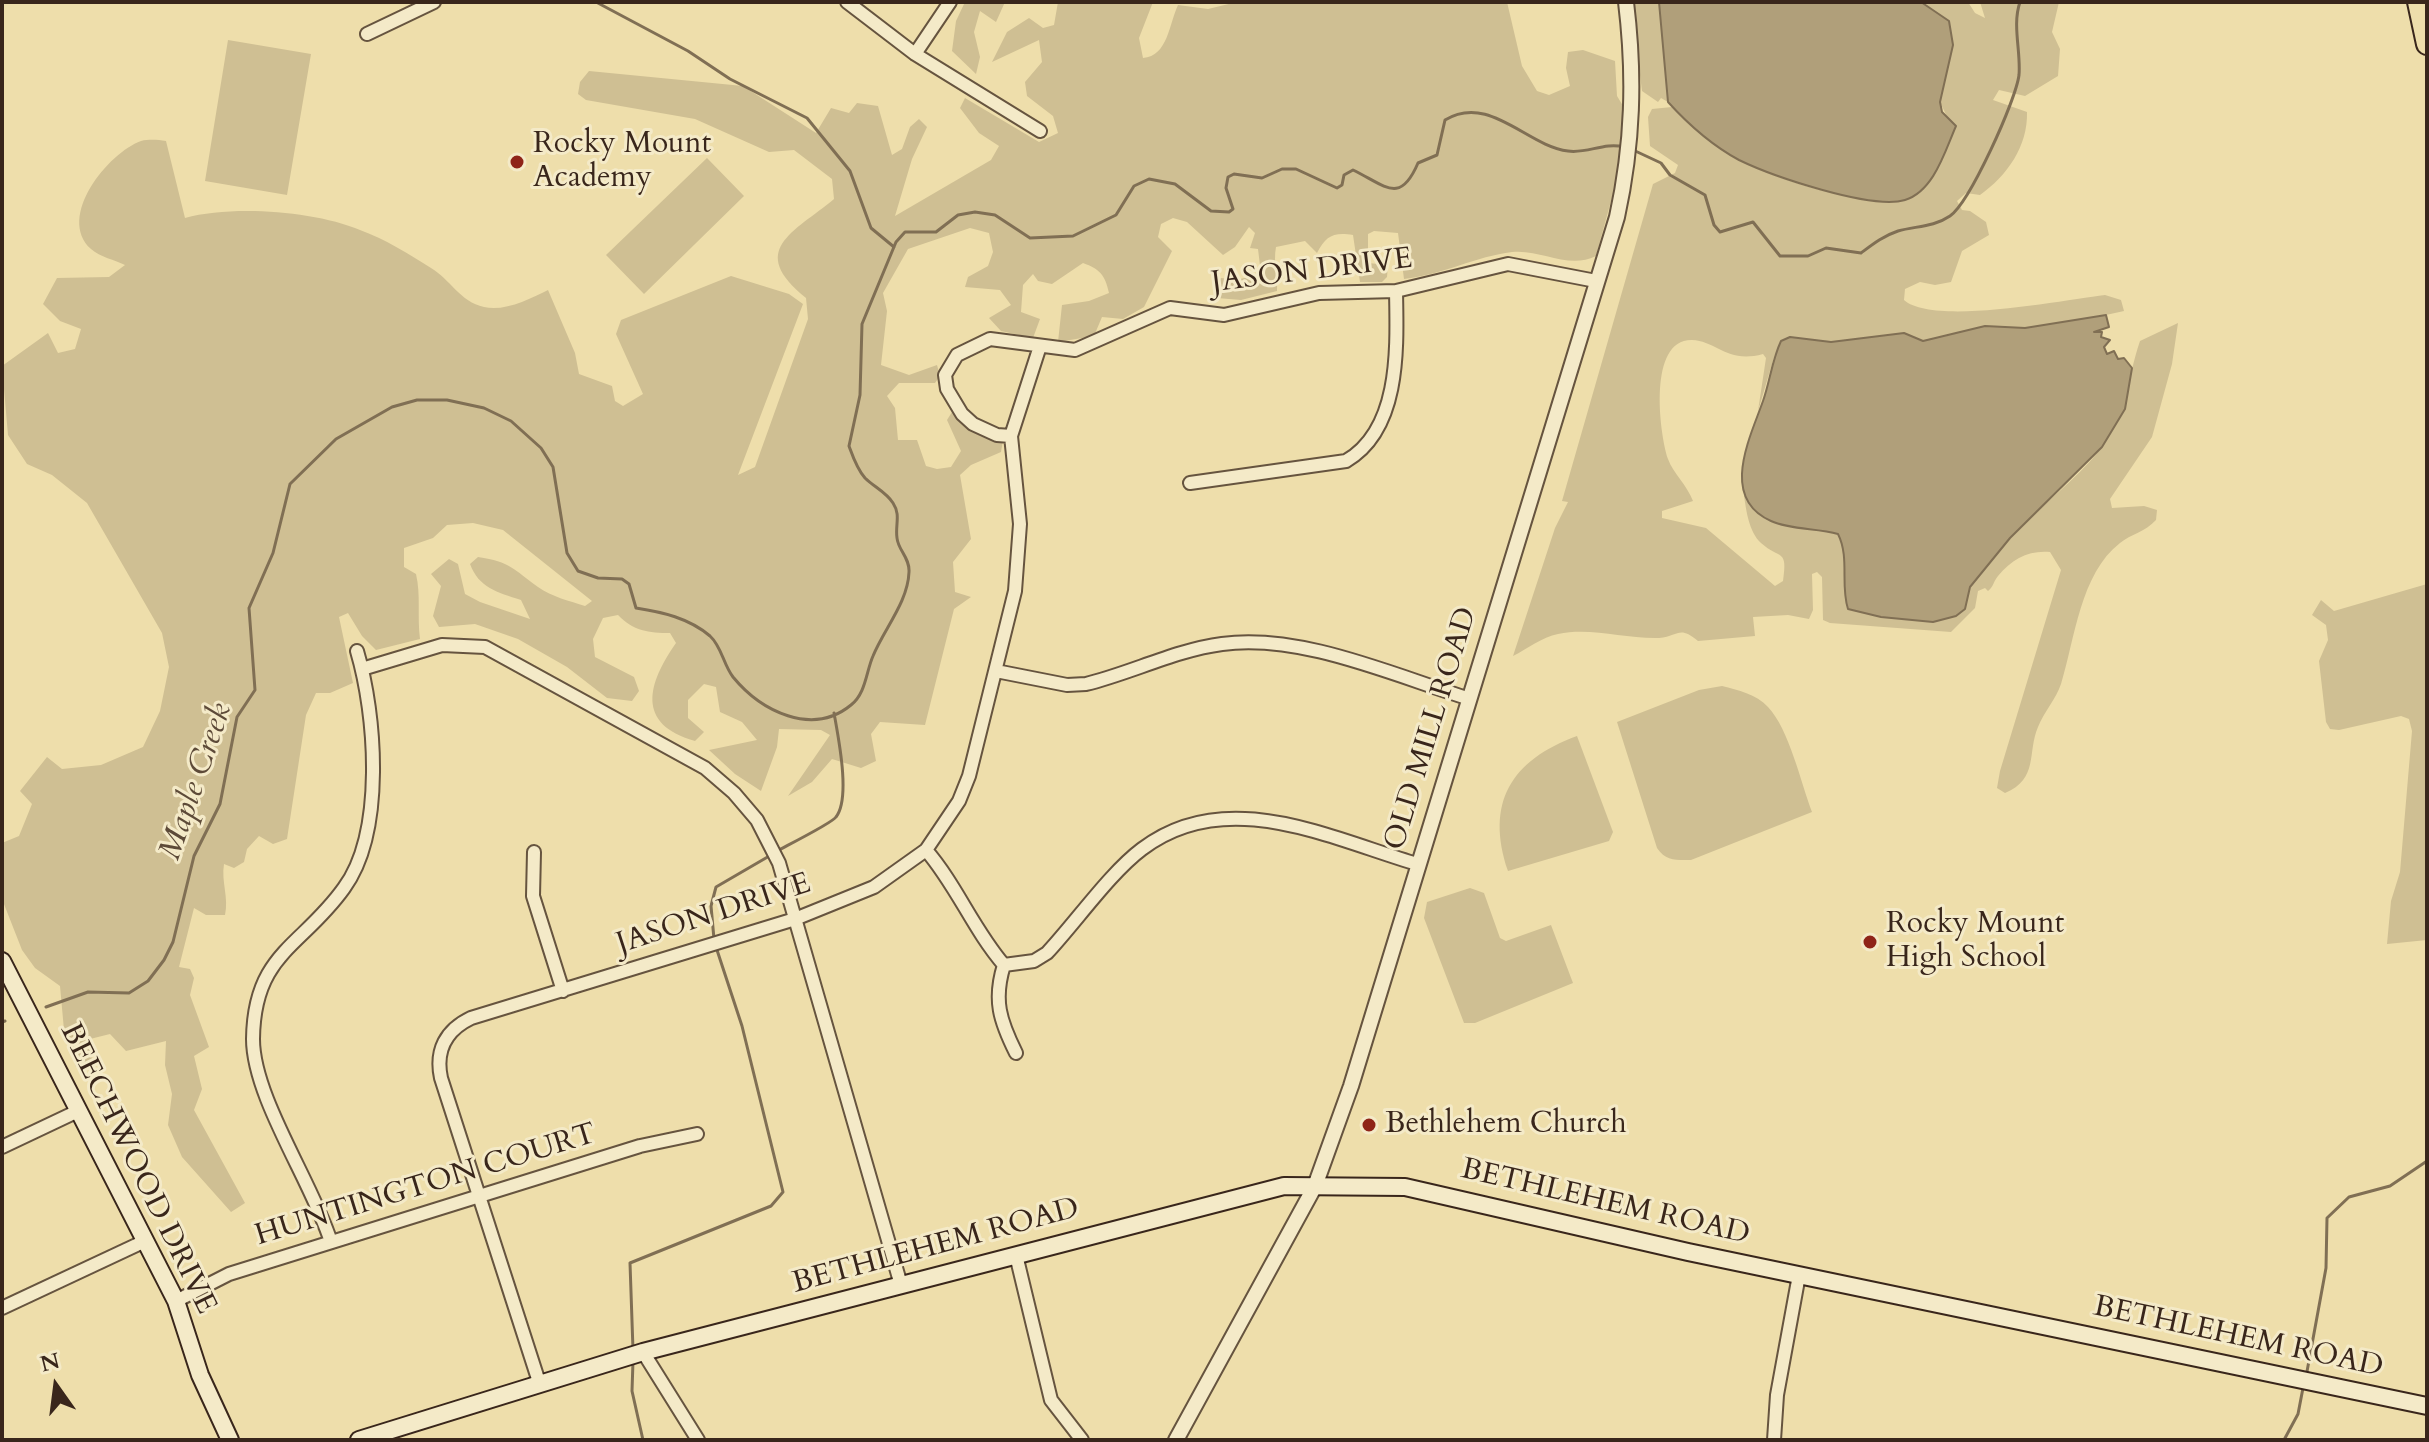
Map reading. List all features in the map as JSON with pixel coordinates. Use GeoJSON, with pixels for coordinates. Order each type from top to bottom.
{"type":"FeatureCollection","features":[{"type":"Feature","properties":{"kind":"highway"},"geometry":{"type":"LineString","coordinates":[[2418,2],[2427,44]]}},
{"type":"Feature","properties":{"kind":"main road","name":"BEECHWOOD DRIVE"},"geometry":{"type":"LineString","coordinates":[[2,961],[176,1301],[200,1375],[230,1440]]}},
{"type":"Feature","properties":{"kind":"main road","name":"BETHLEHEM ROAD"},"geometry":{"type":"LineString","coordinates":[[359,1440],[643,1352],[1284,1186],[1405,1187],[1799,1275],[2427,1406]]}},
{"type":"Feature","properties":{"kind":"street"},"geometry":{"type":"LineString","coordinates":[[367,34],[434,2]]}},
{"type":"Feature","properties":{"kind":"street"},"geometry":{"type":"LineString","coordinates":[[847,2],[915,54],[1040,131]]}},
{"type":"Feature","properties":{"kind":"street"},"geometry":{"type":"LineString","coordinates":[[915,54],[950,2]]}},
{"type":"Feature","properties":{"kind":"street","name":"OLD MILL ROAD"},"geometry":{"type":"LineString","coordinates":[[1176,1440],[1315,1186],[1351,1086],[1467,698],[1617,217],[1633,122],[1633,77],[1626,2]]}},
{"type":"Feature","properties":{"kind":"street","name":"JASON DRIVE"},"geometry":{"type":"LineString","coordinates":[[1011,436],[985,430],[962,414],[947,389],[945,375],[957,355],[990,339],[1075,350],[1170,308],[1224,315],[1319,293],[1396,291],[1508,264],[1596,281]]}},
{"type":"Feature","properties":{"kind":"street"},"geometry":{"type":"LineString","coordinates":[[1190,483],[1346,461],[1362,452],[1378,430],[1391,381],[1397,335],[1396,291]]}},
{"type":"Feature","properties":{"kind":"street","name":"JASON DRIVE"},"geometry":{"type":"LineString","coordinates":[[539,1382],[441,1078],[439,1053],[457,1025],[795,919],[874,887],[926,850],[959,801],[969,776],[996,671],[1021,554],[1011,436],[1040,346]]}},
{"type":"Feature","properties":{"kind":"street"},"geometry":{"type":"LineString","coordinates":[[996,671],[1067,685],[1086,684],[1219,644],[1261,641],[1310,650],[1467,698]]}},
{"type":"Feature","properties":{"kind":"street"},"geometry":{"type":"LineString","coordinates":[[362,669],[442,645],[485,647],[705,768],[734,793],[762,827],[779,863],[901,1285]]}},
{"type":"Feature","properties":{"kind":"street"},"geometry":{"type":"LineString","coordinates":[[331,1242],[315,1196],[258,1075],[254,1023],[260,989],[272,966],[335,900],[363,853],[370,813],[370,743],[362,669],[357,651]]}},
{"type":"Feature","properties":{"kind":"street"},"geometry":{"type":"LineString","coordinates":[[1004,965],[1034,961],[1047,953],[1140,850],[1173,831],[1208,820],[1267,819],[1417,864]]}},
{"type":"Feature","properties":{"kind":"street"},"geometry":{"type":"LineString","coordinates":[[926,850],[943,870],[977,929],[1004,965]]}},
{"type":"Feature","properties":{"kind":"street"},"geometry":{"type":"LineString","coordinates":[[534,852],[533,896],[563,991]]}},
{"type":"Feature","properties":{"kind":"street"},"geometry":{"type":"LineString","coordinates":[[1004,965],[997,995],[998,1013],[1016,1053]]}},
{"type":"Feature","properties":{"kind":"street"},"geometry":{"type":"LineString","coordinates":[[2,1147],[78,1111]]}},
{"type":"Feature","properties":{"kind":"street","name":"HUNTINGTON COURT"},"geometry":{"type":"LineString","coordinates":[[176,1301],[229,1274],[640,1146],[697,1134]]}},
{"type":"Feature","properties":{"kind":"street"},"geometry":{"type":"LineString","coordinates":[[2,1308],[145,1241]]}},
{"type":"Feature","properties":{"kind":"street"},"geometry":{"type":"LineString","coordinates":[[1016,1255],[1051,1400],[1082,1440]]}},
{"type":"Feature","properties":{"kind":"street"},"geometry":{"type":"LineString","coordinates":[[1774,1440],[1777,1395],[1799,1275]]}},
{"type":"Feature","properties":{"kind":"street"},"geometry":{"type":"LineString","coordinates":[[643,1352],[698,1440]]}},
{"type":"Feature","properties":{"kind":"shaded area"},"geometry":{"type":"Polygon","coordinates":[[[965,2],[1005,2],[996,22],[980,11],[974,32],[980,57],[976,74],[952,51],[956,21],[965,2]]]}},
{"type":"Feature","properties":{"kind":"shaded area"},"geometry":{"type":"Polygon","coordinates":[[[1058,2],[1153,2],[1139,38],[1143,58],[1158,52],[1163,45],[1178,5],[1208,9],[1237,2],[1507,2],[1522,66],[1537,91],[1549,95],[1570,86],[1566,68],[1568,52],[1583,50],[1615,61],[1617,96],[1628,114],[1617,179],[1596,256],[1575,261],[1512,252],[1404,279],[1398,233],[1374,231],[1368,234],[1368,263],[1388,265],[1387,277],[1382,282],[1360,282],[1353,235],[1340,234],[1327,239],[1317,253],[1305,241],[1276,247],[1277,291],[1241,300],[1217,298],[1215,284],[1221,278],[1236,280],[1261,274],[1258,249],[1250,248],[1255,233],[1249,227],[1235,247],[1223,255],[1187,222],[1173,218],[1161,224],[1158,237],[1172,251],[1144,307],[1123,319],[1102,317],[1094,336],[1058,342],[1062,305],[1089,301],[1109,293],[1103,277],[1094,268],[1083,263],[1052,284],[1038,281],[1033,274],[1023,285],[1021,312],[1040,319],[1033,338],[1001,331],[989,318],[1011,305],[1000,290],[965,287],[968,277],[988,266],[993,252],[989,233],[970,228],[908,249],[883,293],[887,311],[881,365],[909,375],[937,365],[940,376],[935,383],[899,383],[887,396],[895,408],[898,440],[917,440],[926,466],[937,469],[951,467],[961,451],[947,420],[952,412],[969,428],[1003,440],[1001,452],[971,465],[960,475],[971,539],[953,562],[955,592],[971,597],[954,609],[925,725],[880,722],[871,734],[876,761],[861,768],[832,759],[812,782],[788,796],[830,735],[821,730],[779,729],[777,747],[761,791],[735,774],[709,750],[757,740],[742,722],[720,712],[716,687],[704,684],[688,700],[688,718],[704,732],[695,741],[676,734],[655,713],[652,701],[654,687],[676,643],[670,633],[642,630],[618,615],[603,618],[593,639],[595,657],[634,677],[639,691],[632,701],[607,698],[567,667],[518,639],[475,624],[439,627],[433,616],[441,586],[431,574],[449,559],[458,564],[465,594],[530,619],[521,600],[484,584],[470,564],[478,557],[498,561],[555,596],[585,606],[592,601],[503,530],[473,523],[447,525],[433,538],[404,548],[404,567],[416,574],[420,639],[376,650],[362,636],[348,613],[339,617],[353,683],[330,693],[316,693],[306,715],[287,839],[273,844],[259,836],[247,849],[244,862],[234,868],[224,864],[225,915],[206,915],[194,908],[179,967],[190,969],[194,978],[190,995],[209,1047],[194,1056],[202,1089],[194,1110],[245,1203],[231,1212],[182,1157],[168,1125],[172,1094],[165,1065],[166,1041],[126,1051],[110,1034],[90,1039],[92,1060],[87,1068],[76,1067],[64,1030],[60,986],[35,968],[22,950],[2,899],[2,843],[19,836],[32,804],[20,791],[47,757],[62,769],[101,765],[143,747],[160,711],[169,667],[162,633],[87,503],[52,475],[27,464],[8,435],[2,366],[48,333],[58,353],[75,349],[81,329],[60,321],[43,304],[57,278],[109,277],[125,265],[95,252],[82,236],[79,220],[90,188],[114,158],[128,148],[144,140],[166,141],[185,218],[249,211],[297,214],[341,223],[388,242],[438,273],[468,300],[484,307],[508,306],[548,290],[575,353],[579,374],[612,386],[615,401],[623,406],[643,394],[616,334],[621,320],[731,276],[789,294],[803,304],[738,475],[755,467],[808,319],[806,298],[789,281],[780,267],[778,255],[782,243],[792,233],[834,199],[832,179],[794,150],[769,152],[695,119],[586,100],[578,94],[580,82],[589,71],[743,86],[816,133],[831,108],[849,113],[857,103],[878,106],[892,155],[902,149],[910,127],[919,119],[927,127],[912,159],[895,216],[991,160],[999,146],[979,133],[960,108],[965,98],[1039,142],[1058,133],[1053,116],[1027,96],[1025,82],[1042,62],[1039,40],[992,62],[1007,32],[1029,18],[1043,28],[1054,25],[1058,2]]]}},
{"type":"Feature","properties":{"kind":"shaded area"},"geometry":{"type":"Polygon","coordinates":[[[1631,2],[1659,2],[1668,102],[1661,98],[1658,102],[1642,91],[1631,2]]]}},
{"type":"Feature","properties":{"kind":"shaded area"},"geometry":{"type":"Polygon","coordinates":[[[1659,2],[1921,2],[1949,21],[1953,45],[1940,102],[1942,112],[1956,126],[1931,179],[1924,188],[1905,200],[1869,200],[1797,182],[1754,167],[1729,154],[1701,134],[1668,102],[1659,2]]]}},
{"type":"Feature","properties":{"kind":"shaded area"},"geometry":{"type":"Polygon","coordinates":[[[1921,2],[1968,2],[1975,13],[1985,18],[1980,2],[2059,2],[2052,32],[2060,49],[2058,76],[2025,96],[1999,90],[1993,100],[2027,112],[2024,137],[2007,169],[1980,195],[1966,193],[1957,201],[1962,210],[1970,211],[1986,222],[1989,235],[1962,251],[1951,282],[1935,285],[1920,282],[1905,289],[1904,300],[1919,307],[1942,311],[1969,311],[2105,295],[2121,300],[2124,311],[2065,324],[2025,328],[1985,326],[1922,341],[1904,333],[1831,342],[1804,339],[1775,354],[1758,411],[1766,358],[1763,354],[1740,356],[1701,341],[1678,344],[1668,354],[1663,370],[1660,409],[1668,459],[1693,501],[1662,511],[1662,518],[1706,528],[1775,586],[1783,581],[1783,559],[1761,543],[1754,533],[1744,495],[1763,514],[1786,524],[1838,534],[1844,545],[1845,598],[1966,599],[1976,577],[1991,557],[2089,463],[2104,444],[2123,406],[2140,341],[2178,323],[2172,364],[2152,437],[2110,499],[2112,508],[2144,506],[2157,510],[2156,520],[2120,543],[2096,572],[2081,608],[2061,684],[2038,727],[2027,773],[2016,787],[2005,793],[1997,788],[2000,771],[2061,570],[2050,552],[2028,554],[2009,565],[1988,591],[1985,588],[1978,591],[1975,608],[1951,632],[1823,620],[1822,577],[1817,572],[1812,574],[1813,610],[1809,619],[1788,615],[1753,617],[1755,636],[1698,641],[1683,632],[1659,638],[1570,632],[1546,638],[1513,656],[1555,528],[1568,502],[1562,501],[1653,184],[1675,173],[1678,165],[1650,146],[1648,117],[1652,109],[1672,107],[1722,149],[1778,177],[1866,199],[1907,199],[1949,121],[1940,102],[1953,45],[1949,21],[1921,2]]]}},
{"type":"Feature","properties":{"kind":"shaded area"},"geometry":{"type":"Polygon","coordinates":[[[228,40],[311,54],[287,195],[205,181],[228,40]]]}},
{"type":"Feature","properties":{"kind":"shaded area"},"geometry":{"type":"Polygon","coordinates":[[[707,158],[744,196],[644,294],[606,255],[707,158]]]}},
{"type":"Feature","properties":{"kind":"shaded area"},"geometry":{"type":"Polygon","coordinates":[[[2106,315],[2109,327],[2094,332],[2102,332],[2101,337],[2110,340],[2104,347],[2107,354],[2114,351],[2118,359],[2124,358],[2132,368],[2125,409],[2102,447],[2010,538],[1970,587],[1965,609],[1956,616],[1933,622],[1881,617],[1848,609],[1844,552],[1838,534],[1771,521],[1755,511],[1746,498],[1742,483],[1746,449],[1781,341],[1790,337],[1831,342],[1904,333],[1923,341],[1985,326],[2025,328],[2106,315]]]}},
{"type":"Feature","properties":{"kind":"shaded area"},"geometry":{"type":"Polygon","coordinates":[[[2427,584],[2427,940],[2387,944],[2391,901],[2400,872],[2412,731],[2409,719],[2401,716],[2339,730],[2330,729],[2326,722],[2319,661],[2328,640],[2326,625],[2312,615],[2321,600],[2334,611],[2427,584]]]}},
{"type":"Feature","properties":{"kind":"shaded area"},"geometry":{"type":"Polygon","coordinates":[[[1722,686],[1746,693],[1768,707],[1788,742],[1812,812],[1691,860],[1671,859],[1657,848],[1617,722],[1699,690],[1722,686]]]}},
{"type":"Feature","properties":{"kind":"shaded area"},"geometry":{"type":"Polygon","coordinates":[[[1577,736],[1613,832],[1609,841],[1508,871],[1500,825],[1502,805],[1509,787],[1520,771],[1535,758],[1577,736]]]}},
{"type":"Feature","properties":{"kind":"shaded area"},"geometry":{"type":"Polygon","coordinates":[[[1470,888],[1484,893],[1500,938],[1506,941],[1551,925],[1573,983],[1475,1023],[1464,1023],[1424,918],[1427,902],[1470,888]]]}},
{"type":"Feature","properties":{"kind":"waterway"},"geometry":{"type":"LineString","coordinates":[[596,2],[688,51],[730,79],[807,118],[850,171],[871,228],[894,247]]}},
{"type":"Feature","properties":{"kind":"waterway","name":"Maple Creek"},"geometry":{"type":"LineString","coordinates":[[1631,149],[1661,163],[1670,175],[1705,195],[1714,225],[1720,232],[1753,222],[1780,256],[1808,256],[1826,248],[1861,253],[1893,233],[1944,220],[1959,207],[1969,192],[1991,150],[2016,88],[2020,2]]}},
{"type":"Feature","properties":{"kind":"waterway","name":"Maple Creek"},"geometry":{"type":"LineString","coordinates":[[46,1007],[88,992],[129,993],[148,981],[164,960],[173,942],[194,856],[220,804],[237,717],[255,690],[249,608],[273,553],[290,484],[336,439],[392,407],[417,400],[447,400],[484,408],[511,421],[541,448],[553,467],[567,553],[578,571],[598,578],[622,579],[629,584],[636,608],[675,617],[702,630],[717,645],[733,677],[772,709],[788,716],[820,719],[836,714],[860,695],[873,656],[908,583],[909,567],[898,542],[895,507],[862,474],[849,446],[860,395],[862,324],[896,242],[905,232],[936,232],[958,215],[975,212],[995,215],[1030,238],[1073,236],[1116,215],[1134,186],[1149,179],[1175,184],[1211,211],[1229,212],[1233,209],[1226,188],[1228,177],[1234,174],[1262,178],[1282,169],[1296,169],[1337,188],[1342,185],[1344,175],[1353,170],[1383,186],[1398,188],[1405,184],[1418,163],[1437,155],[1445,120],[1461,113],[1492,117],[1553,147],[1568,151],[1624,147]]}},
{"type":"Feature","properties":{"kind":"waterway"},"geometry":{"type":"LineString","coordinates":[[777,851],[833,820],[840,808],[843,796],[842,766],[834,713]]}},
{"type":"Feature","properties":{"kind":"waterway"},"geometry":{"type":"LineString","coordinates":[[714,939],[711,906],[716,887],[771,855]]}},
{"type":"Feature","properties":{"kind":"waterway"},"geometry":{"type":"LineString","coordinates":[[633,1350],[630,1263],[771,1206],[783,1192],[742,1026],[716,947]]}},
{"type":"Feature","properties":{"kind":"waterway"},"geometry":{"type":"LineString","coordinates":[[2306,1377],[2326,1268],[2327,1218],[2349,1197],[2390,1186],[2427,1161]]}},
{"type":"Feature","properties":{"kind":"waterway"},"geometry":{"type":"LineString","coordinates":[[633,1361],[632,1391],[643,1440]]}},
{"type":"Feature","properties":{"kind":"waterway"},"geometry":{"type":"LineString","coordinates":[[2284,1440],[2298,1414],[2303,1388]]}},
{"type":"Feature","properties":{"kind":"place","name":"Rocky Mount Academy"},"geometry":{"type":"Point","coordinates":[517,162]}},
{"type":"Feature","properties":{"kind":"place","name":"Rocky Mount High School"},"geometry":{"type":"Point","coordinates":[1870,942]}},
{"type":"Feature","properties":{"kind":"place","name":"Bethlehem Church"},"geometry":{"type":"Point","coordinates":[1369,1125]}}]}
